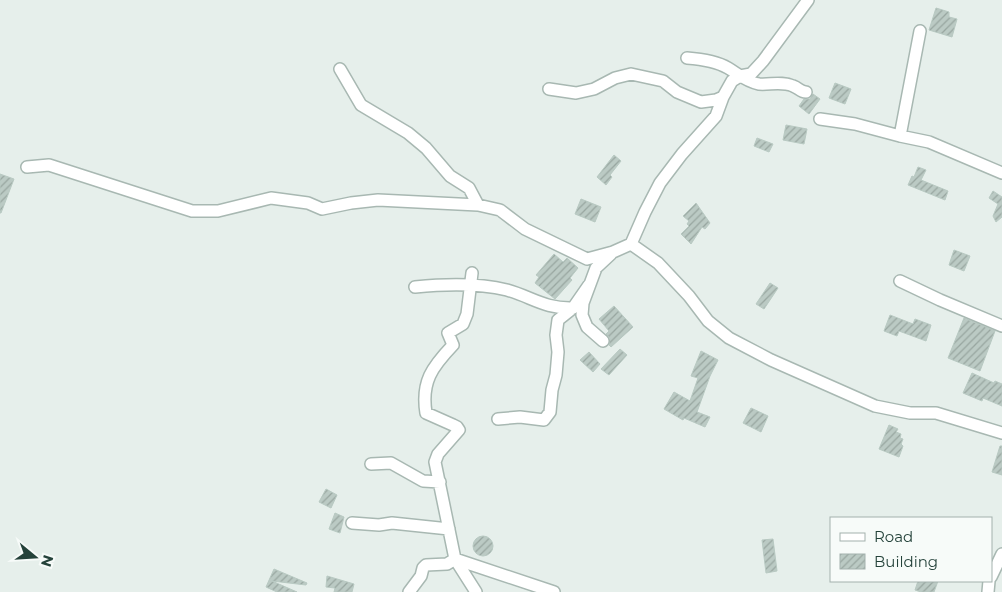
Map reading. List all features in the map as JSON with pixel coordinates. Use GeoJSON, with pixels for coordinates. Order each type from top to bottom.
{"type":"FeatureCollection","features":[{"type":"Feature","properties":{"kind":"street"},"geometry":{"type":"LineString","coordinates":[[27,167],[49,164],[192,211],[218,211],[271,198],[322,208],[378,200],[478,205],[500,210],[526,229],[587,259],[613,252],[631,244],[660,183],[682,154],[716,116],[723,97],[732,81],[740,76],[751,74],[808,0]]}},
{"type":"Feature","properties":{"kind":"street"},"geometry":{"type":"LineString","coordinates":[[900,136],[920,31]]}},
{"type":"Feature","properties":{"kind":"street"},"geometry":{"type":"LineString","coordinates":[[687,58],[702,59],[727,67],[740,76],[758,84],[781,83],[795,86],[801,92],[806,92]]}},
{"type":"Feature","properties":{"kind":"street"},"geometry":{"type":"LineString","coordinates":[[340,69],[361,104],[408,133],[426,148],[450,176],[469,188],[478,205]]}},
{"type":"Feature","properties":{"kind":"street"},"geometry":{"type":"LineString","coordinates":[[549,90],[576,93],[594,90],[615,78],[631,74],[663,81],[677,92],[701,102],[723,97]]}},
{"type":"Feature","properties":{"kind":"street"},"geometry":{"type":"LineString","coordinates":[[820,119],[855,124],[929,142],[1002,173]]}},
{"type":"Feature","properties":{"kind":"street"},"geometry":{"type":"LineString","coordinates":[[631,244],[658,263],[689,296],[708,321],[729,338],[843,393],[875,406],[910,413],[936,413],[1002,433]]}},
{"type":"Feature","properties":{"kind":"street"},"geometry":{"type":"LineString","coordinates":[[603,341],[587,326],[582,315],[583,303],[596,268],[613,252]]}},
{"type":"Feature","properties":{"kind":"street"},"geometry":{"type":"LineString","coordinates":[[472,273],[467,314],[463,324],[448,333],[453,345],[433,370],[424,394],[426,413],[457,426],[459,430],[438,454],[435,462],[455,559],[476,592]]}},
{"type":"Feature","properties":{"kind":"street"},"geometry":{"type":"LineString","coordinates":[[900,281],[1002,326]]}},
{"type":"Feature","properties":{"kind":"street"},"geometry":{"type":"LineString","coordinates":[[415,287],[470,285],[507,290],[541,304],[558,308],[573,308]]}},
{"type":"Feature","properties":{"kind":"street"},"geometry":{"type":"LineString","coordinates":[[498,419],[520,417],[544,420],[550,412],[558,352],[556,335],[558,320],[573,308],[589,286]]}},
{"type":"Feature","properties":{"kind":"street"},"geometry":{"type":"LineString","coordinates":[[371,464],[391,463],[423,481],[440,482]]}},
{"type":"Feature","properties":{"kind":"street"},"geometry":{"type":"LineString","coordinates":[[352,524],[379,525],[392,522],[449,529]]}},
{"type":"Feature","properties":{"kind":"street"},"geometry":{"type":"LineString","coordinates":[[992,575],[1002,554]]}},
{"type":"Feature","properties":{"kind":"street"},"geometry":{"type":"LineString","coordinates":[[410,592],[421,576],[426,564],[447,564],[455,559]]}},
{"type":"Feature","properties":{"kind":"street"},"geometry":{"type":"LineString","coordinates":[[455,559],[554,592]]}},
{"type":"Feature","properties":{"kind":"building"},"geometry":{"type":"Polygon","coordinates":[[[936,8],[949,12],[949,17],[957,19],[952,37],[929,30],[936,8]]]}},
{"type":"Feature","properties":{"kind":"building"},"geometry":{"type":"Polygon","coordinates":[[[835,83],[851,89],[845,104],[829,98],[835,83]]]}},
{"type":"Feature","properties":{"kind":"building"},"geometry":{"type":"Polygon","coordinates":[[[813,94],[820,99],[809,114],[799,106],[804,99],[810,99],[813,94]]]}},
{"type":"Feature","properties":{"kind":"building"},"geometry":{"type":"Polygon","coordinates":[[[786,125],[807,129],[804,144],[783,140],[786,125]]]}},
{"type":"Feature","properties":{"kind":"building"},"geometry":{"type":"Polygon","coordinates":[[[757,138],[773,144],[769,152],[754,146],[757,138]]]}},
{"type":"Feature","properties":{"kind":"building"},"geometry":{"type":"Polygon","coordinates":[[[614,155],[621,161],[610,175],[612,177],[606,185],[597,177],[614,155]]]}},
{"type":"Feature","properties":{"kind":"building"},"geometry":{"type":"Polygon","coordinates":[[[918,167],[926,170],[921,180],[948,191],[945,200],[908,185],[918,167]]]}},
{"type":"Feature","properties":{"kind":"building"},"geometry":{"type":"Polygon","coordinates":[[[0,174],[14,179],[1,213],[0,213],[0,174]]]}},
{"type":"Feature","properties":{"kind":"building"},"geometry":{"type":"Polygon","coordinates":[[[993,191],[1002,197],[1002,217],[996,222],[993,216],[998,204],[989,198],[993,191]]]}},
{"type":"Feature","properties":{"kind":"building"},"geometry":{"type":"Polygon","coordinates":[[[581,199],[601,207],[595,222],[575,214],[581,199]]]}},
{"type":"Feature","properties":{"kind":"building"},"geometry":{"type":"Polygon","coordinates":[[[696,203],[710,223],[705,229],[702,227],[691,244],[681,234],[689,226],[687,224],[689,221],[683,216],[696,203]]]}},
{"type":"Feature","properties":{"kind":"building"},"geometry":{"type":"Polygon","coordinates":[[[954,250],[970,256],[964,271],[949,265],[954,250]]]}},
{"type":"Feature","properties":{"kind":"building"},"geometry":{"type":"Polygon","coordinates":[[[554,254],[563,262],[567,258],[578,268],[570,278],[572,280],[555,299],[535,283],[539,277],[536,275],[554,254]]]}},
{"type":"Feature","properties":{"kind":"building"},"geometry":{"type":"Polygon","coordinates":[[[770,283],[778,288],[764,309],[756,304],[770,283]]]}},
{"type":"Feature","properties":{"kind":"building"},"geometry":{"type":"Polygon","coordinates":[[[614,306],[633,327],[611,347],[609,345],[610,338],[606,334],[609,331],[599,319],[614,306]]]}},
{"type":"Feature","properties":{"kind":"building"},"geometry":{"type":"Polygon","coordinates":[[[890,315],[913,324],[915,319],[931,325],[926,341],[899,331],[897,336],[884,331],[890,315]]]}},
{"type":"Feature","properties":{"kind":"building"},"geometry":{"type":"Polygon","coordinates":[[[964,318],[995,331],[980,371],[948,358],[964,318]]]}},
{"type":"Feature","properties":{"kind":"building"},"geometry":{"type":"Polygon","coordinates":[[[620,349],[627,355],[609,375],[601,369],[620,349]]]}},
{"type":"Feature","properties":{"kind":"building"},"geometry":{"type":"Polygon","coordinates":[[[701,351],[718,360],[697,412],[710,417],[705,427],[684,418],[683,420],[664,409],[674,392],[690,401],[698,378],[691,376],[701,351]]]}},
{"type":"Feature","properties":{"kind":"building"},"geometry":{"type":"Polygon","coordinates":[[[589,352],[600,364],[593,372],[580,360],[589,352]]]}},
{"type":"Feature","properties":{"kind":"building"},"geometry":{"type":"Polygon","coordinates":[[[972,373],[994,383],[995,381],[1002,384],[1002,406],[983,398],[982,401],[963,393],[972,373]]]}},
{"type":"Feature","properties":{"kind":"building"},"geometry":{"type":"Polygon","coordinates":[[[751,408],[768,416],[761,432],[743,423],[751,408]]]}},
{"type":"Feature","properties":{"kind":"building"},"geometry":{"type":"Polygon","coordinates":[[[889,425],[898,429],[896,432],[901,434],[900,438],[903,439],[901,444],[903,446],[899,457],[879,449],[889,425]]]}},
{"type":"Feature","properties":{"kind":"building"},"geometry":{"type":"Polygon","coordinates":[[[1000,446],[1002,446],[1002,475],[992,472],[1000,446]]]}},
{"type":"Feature","properties":{"kind":"building"},"geometry":{"type":"Polygon","coordinates":[[[326,489],[337,495],[331,508],[319,502],[326,489]]]}},
{"type":"Feature","properties":{"kind":"building"},"geometry":{"type":"Polygon","coordinates":[[[335,513],[344,517],[340,533],[329,529],[335,513]]]}},
{"type":"Feature","properties":{"kind":"building"},"geometry":{"type":"Polygon","coordinates":[[[483,536],[490,539],[493,546],[490,553],[483,556],[476,553],[473,546],[476,539],[483,536]]]}},
{"type":"Feature","properties":{"kind":"building"},"geometry":{"type":"Polygon","coordinates":[[[773,539],[777,571],[766,573],[762,540],[773,539]]]}},
{"type":"Feature","properties":{"kind":"building"},"geometry":{"type":"Polygon","coordinates":[[[274,569],[307,583],[306,585],[272,581],[297,592],[277,592],[266,587],[274,569]]]}},
{"type":"Feature","properties":{"kind":"building"},"geometry":{"type":"Polygon","coordinates":[[[327,576],[354,584],[352,592],[334,592],[335,588],[326,587],[327,576]]]}},
{"type":"Feature","properties":{"kind":"building"},"geometry":{"type":"Polygon","coordinates":[[[918,582],[938,582],[934,592],[915,590],[918,582]]]}}]}
